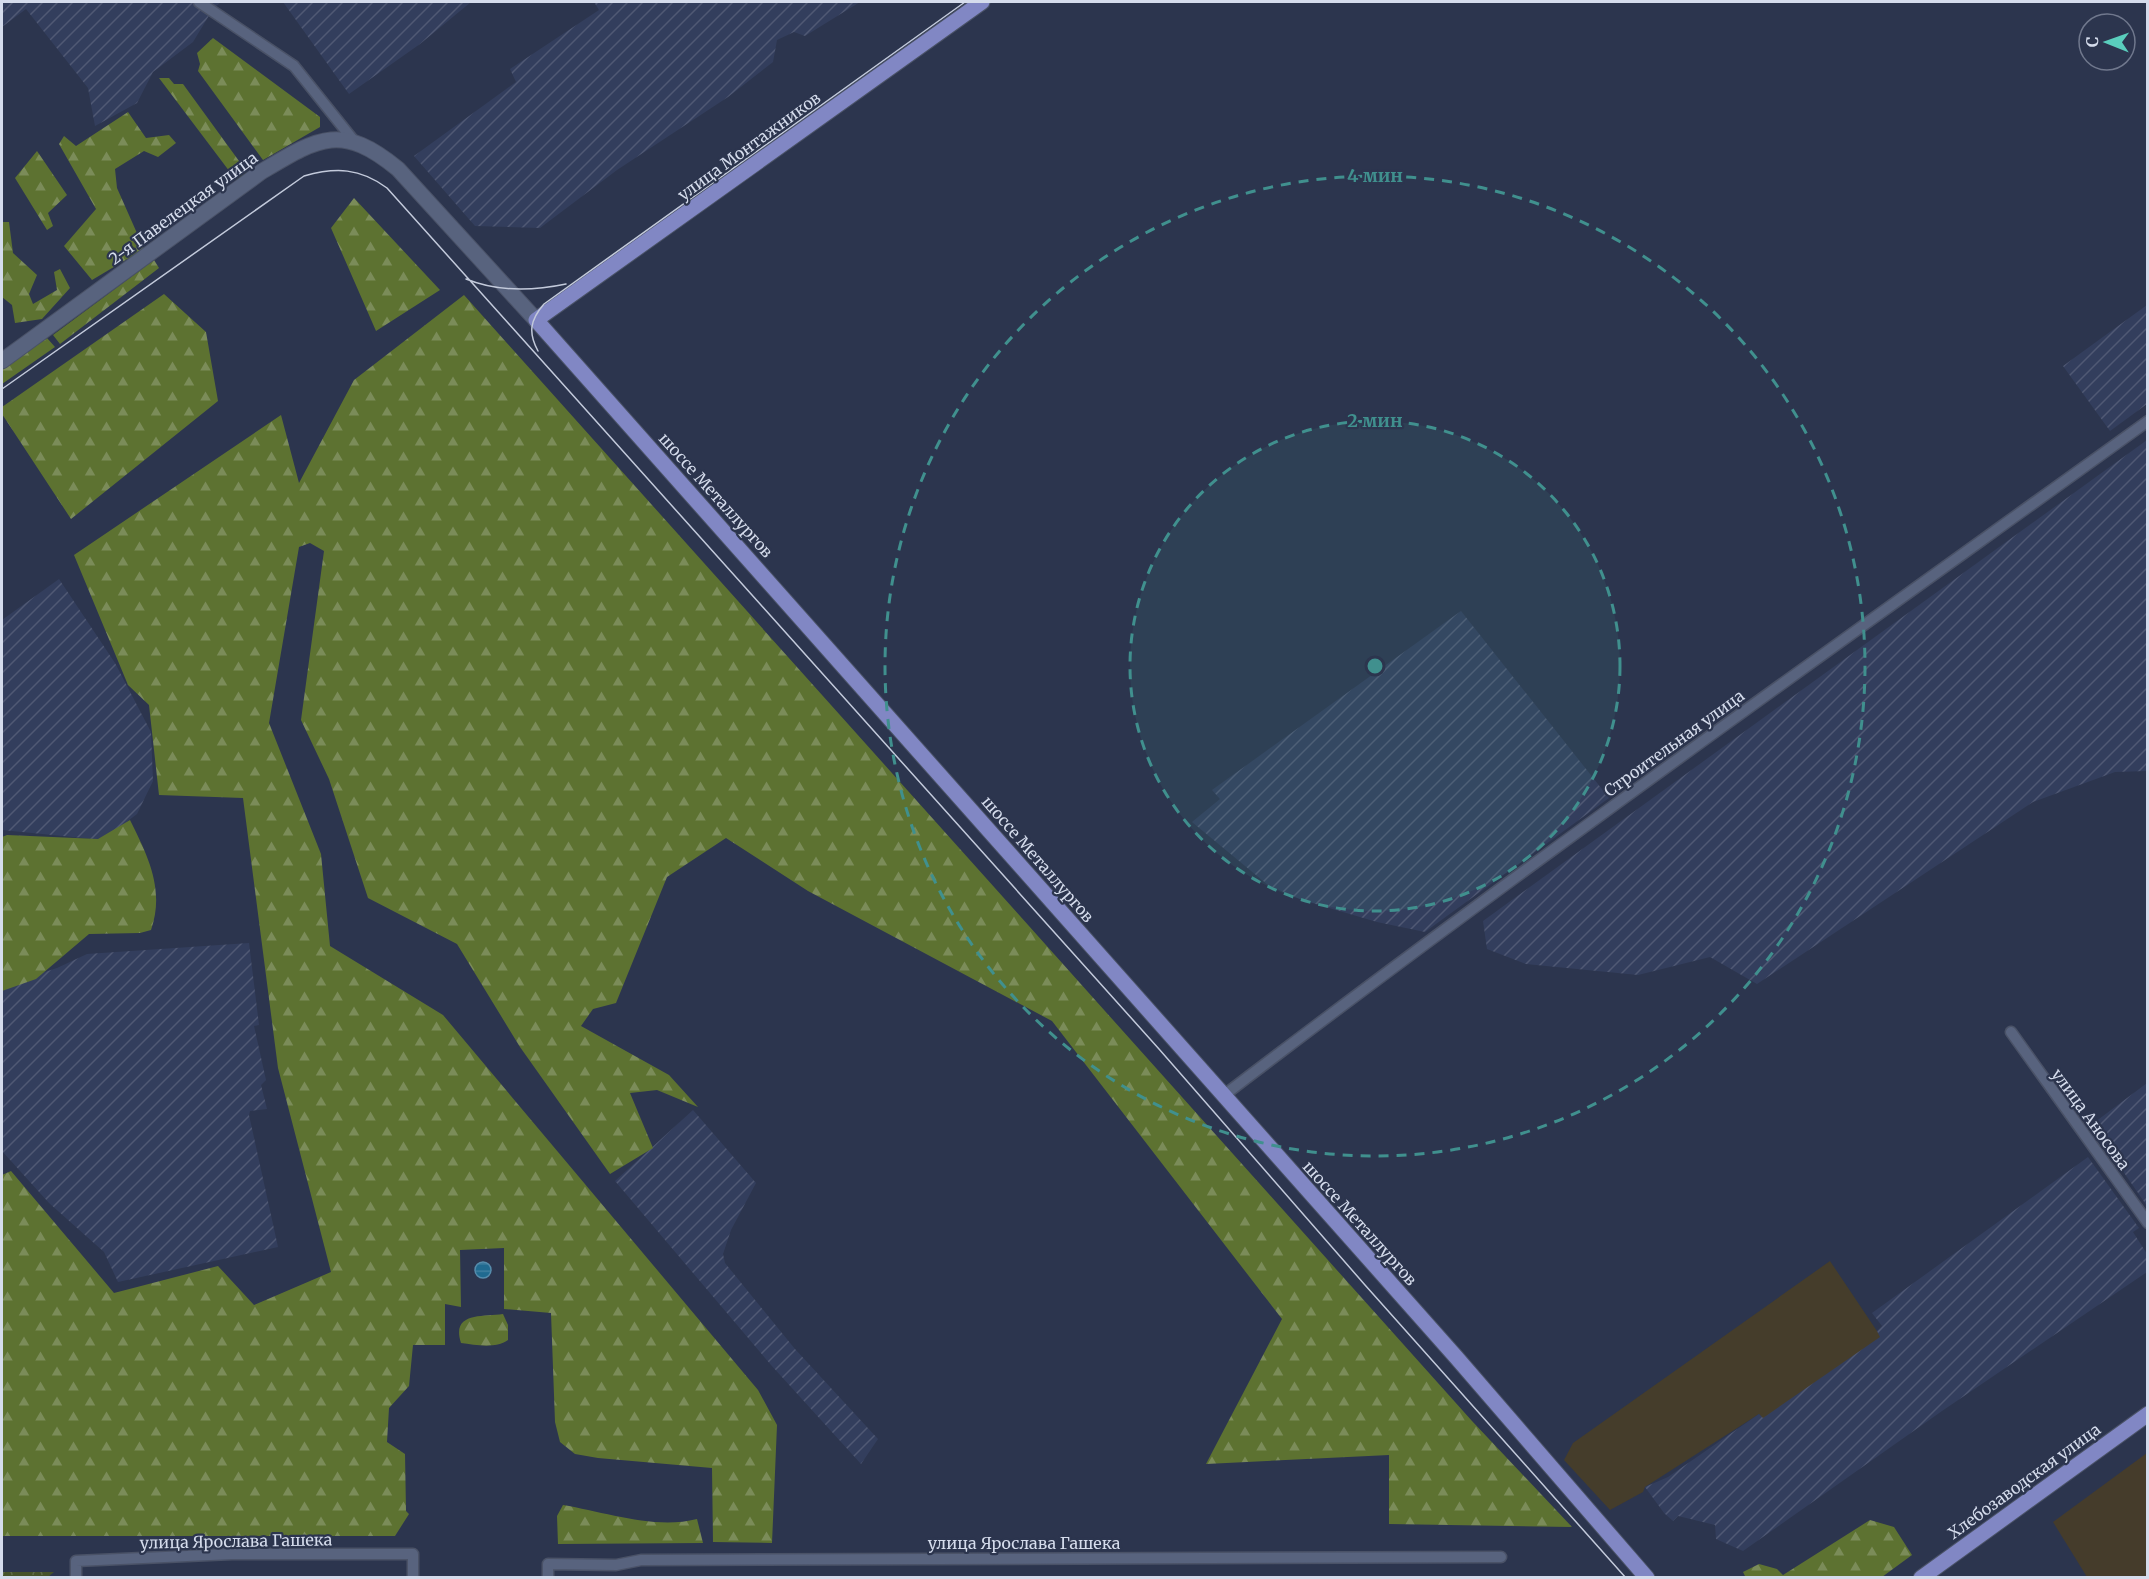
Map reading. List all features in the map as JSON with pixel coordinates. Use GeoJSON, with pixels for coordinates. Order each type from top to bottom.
{"type":"FeatureCollection","features":[{"type":"Feature","properties":{"kind":"main road","name":"улица Монтажников"},"geometry":{"type":"LineString","coordinates":[[536,320],[982,2]]}},
{"type":"Feature","properties":{"kind":"main road","name":"2-я Павелецкая улица"},"geometry":{"type":"LineString","coordinates":[[2,361],[270,167],[304,146],[320,141],[354,141],[372,148],[398,169]]}},
{"type":"Feature","properties":{"kind":"main road","name":"шоссе Металлургов"},"geometry":{"type":"LineString","coordinates":[[398,169],[536,320],[1647,1578]]}},
{"type":"Feature","properties":{"kind":"main road","name":"Хлебозаводская улица"},"geometry":{"type":"LineString","coordinates":[[1921,1578],[2148,1414]]}},
{"type":"Feature","properties":{"kind":"street"},"geometry":{"type":"LineString","coordinates":[[199,2],[294,66],[354,141]]}},
{"type":"Feature","properties":{"kind":"street","name":"Строительная улица"},"geometry":{"type":"LineString","coordinates":[[1223,1096],[1394,966],[1643,783],[2148,421]]}},
{"type":"Feature","properties":{"kind":"street","name":"улица Аносова"},"geometry":{"type":"LineString","coordinates":[[2011,1032],[2148,1223]]}},
{"type":"Feature","properties":{"kind":"street","name":"улица Ярослава Гашека"},"geometry":{"type":"LineString","coordinates":[[76,1578],[76,1561],[232,1554],[413,1554],[413,1578]]}},
{"type":"Feature","properties":{"kind":"street","name":"улица Ярослава Гашека"},"geometry":{"type":"LineString","coordinates":[[548,1578],[548,1564],[616,1565],[641,1560],[1501,1557]]}},
{"type":"Feature","properties":{"kind":"shaded area"},"geometry":{"type":"Polygon","coordinates":[[[2,2],[221,2],[213,9],[193,42],[153,72],[137,103],[95,126],[88,88],[26,9],[2,27],[2,2]]]}},
{"type":"Feature","properties":{"kind":"shaded area"},"geometry":{"type":"Polygon","coordinates":[[[283,2],[471,2],[420,44],[349,94],[283,2]]]}},
{"type":"Feature","properties":{"kind":"shaded area"},"geometry":{"type":"Polygon","coordinates":[[[594,2],[860,2],[805,36],[794,32],[777,40],[773,62],[728,97],[617,170],[540,228],[475,226],[414,156],[516,82],[510,69],[599,10],[594,2]]]}},
{"type":"Feature","properties":{"kind":"shaded area"},"geometry":{"type":"Polygon","coordinates":[[[2147,305],[2147,404],[2110,431],[2063,366],[2147,305]]]}},
{"type":"Feature","properties":{"kind":"shaded area"},"geometry":{"type":"Polygon","coordinates":[[[2147,440],[2147,771],[2115,772],[2033,802],[1757,984],[1710,957],[1638,975],[1526,964],[1487,949],[1483,921],[2147,440]]]}},
{"type":"Feature","properties":{"kind":"shaded area"},"geometry":{"type":"Polygon","coordinates":[[[59,579],[115,663],[151,732],[153,781],[137,814],[103,840],[2,830],[2,620],[59,579]]]}},
{"type":"Feature","properties":{"kind":"shaded area"},"geometry":{"type":"Polygon","coordinates":[[[1461,611],[1609,798],[1425,932],[1377,922],[1302,900],[1268,885],[1192,822],[1220,799],[1212,790],[1461,611]]]}},
{"type":"Feature","properties":{"kind":"shaded area"},"geometry":{"type":"Polygon","coordinates":[[[249,943],[259,1025],[254,1026],[266,1080],[261,1085],[267,1109],[250,1111],[249,1115],[278,1247],[118,1282],[104,1252],[49,1203],[2,1151],[2,986],[57,968],[87,954],[249,943]]]}},
{"type":"Feature","properties":{"kind":"shaded area"},"geometry":{"type":"Polygon","coordinates":[[[2147,1083],[2147,1206],[2091,1125],[2147,1083]]]}},
{"type":"Feature","properties":{"kind":"shaded area"},"geometry":{"type":"Polygon","coordinates":[[[693,1110],[756,1183],[731,1230],[723,1254],[725,1263],[795,1349],[878,1439],[861,1464],[771,1365],[615,1181],[693,1110]]]}},
{"type":"Feature","properties":{"kind":"shaded area"},"geometry":{"type":"Polygon","coordinates":[[[2088,1157],[2139,1228],[2133,1232],[2147,1254],[2147,1272],[1942,1411],[1743,1551],[1716,1539],[1715,1525],[1678,1516],[1673,1521],[1664,1513],[1645,1487],[1668,1477],[1759,1414],[1763,1418],[1880,1337],[1877,1331],[1882,1326],[1872,1313],[2088,1157]]]}},
{"type":"Feature","properties":{"kind":"shaded area"},"geometry":{"type":"Polygon","coordinates":[[[1830,1261],[1881,1337],[1763,1419],[1759,1414],[1645,1487],[1643,1492],[1610,1510],[1564,1460],[1573,1443],[1830,1261]]]}},
{"type":"Feature","properties":{"kind":"shaded area"},"geometry":{"type":"Polygon","coordinates":[[[483,1262],[489,1264],[491,1270],[489,1276],[483,1278],[477,1276],[475,1270],[477,1264],[483,1262]]]}},
{"type":"Feature","properties":{"kind":"shaded area"},"geometry":{"type":"Polygon","coordinates":[[[2147,1453],[2147,1577],[2087,1577],[2053,1522],[2147,1453]]]}},
{"type":"Feature","properties":{"kind":"green space"},"geometry":{"type":"Polygon","coordinates":[[[213,38],[320,117],[320,127],[263,160],[198,71],[200,64],[197,53],[213,38]]]}},
{"type":"Feature","properties":{"kind":"green space"},"geometry":{"type":"Polygon","coordinates":[[[159,78],[169,78],[174,84],[183,84],[247,172],[236,180],[159,78]]]}},
{"type":"Feature","properties":{"kind":"green space"},"geometry":{"type":"Polygon","coordinates":[[[128,112],[146,138],[169,135],[176,143],[158,157],[144,151],[115,169],[117,188],[144,249],[92,280],[64,246],[96,209],[59,144],[64,136],[76,146],[128,112]]]}},
{"type":"Feature","properties":{"kind":"green space"},"geometry":{"type":"Polygon","coordinates":[[[37,151],[67,195],[48,213],[53,226],[47,230],[15,178],[37,151]]]}},
{"type":"Feature","properties":{"kind":"green space"},"geometry":{"type":"Polygon","coordinates":[[[354,198],[440,290],[376,331],[331,228],[354,198]]]}},
{"type":"Feature","properties":{"kind":"green space"},"geometry":{"type":"Polygon","coordinates":[[[2,222],[9,222],[13,253],[37,275],[29,294],[33,304],[57,290],[54,272],[60,269],[70,288],[42,319],[15,323],[12,305],[2,297],[2,222]]]}},
{"type":"Feature","properties":{"kind":"green space"},"geometry":{"type":"Polygon","coordinates":[[[154,260],[159,268],[60,344],[53,335],[154,260]]]}},
{"type":"Feature","properties":{"kind":"green space"},"geometry":{"type":"Polygon","coordinates":[[[164,294],[206,332],[218,401],[71,519],[2,414],[2,407],[164,294]]]}},
{"type":"Feature","properties":{"kind":"green space"},"geometry":{"type":"Polygon","coordinates":[[[464,295],[1472,1421],[1572,1527],[1389,1524],[1389,1455],[1206,1464],[1282,1319],[1052,1021],[808,891],[726,838],[667,877],[616,1003],[593,1009],[581,1026],[669,1075],[698,1107],[657,1090],[630,1093],[653,1148],[610,1174],[520,1047],[457,944],[368,898],[329,779],[301,720],[324,551],[310,543],[299,547],[269,723],[321,854],[330,946],[443,1015],[758,1390],[777,1425],[772,1543],[713,1542],[712,1468],[598,1458],[575,1454],[560,1442],[555,1422],[551,1313],[504,1309],[504,1248],[460,1250],[461,1307],[445,1304],[445,1345],[413,1345],[409,1386],[389,1408],[387,1442],[405,1454],[406,1511],[409,1514],[395,1536],[2,1536],[2,1175],[11,1171],[114,1293],[218,1266],[254,1305],[331,1272],[278,1068],[243,798],[159,795],[149,705],[128,685],[74,555],[281,415],[299,483],[354,380],[464,295]]]}},
{"type":"Feature","properties":{"kind":"green space"},"geometry":{"type":"Polygon","coordinates":[[[47,338],[55,347],[2,384],[2,370],[47,338]]]}},
{"type":"Feature","properties":{"kind":"green space"},"geometry":{"type":"Polygon","coordinates":[[[130,820],[148,860],[155,887],[155,915],[151,930],[140,933],[89,934],[36,979],[2,991],[2,837],[7,835],[98,839],[130,820]]]}},
{"type":"Feature","properties":{"kind":"green space"},"geometry":{"type":"Polygon","coordinates":[[[503,1314],[508,1325],[508,1340],[497,1345],[461,1343],[459,1333],[464,1321],[478,1316],[503,1314]]]}},
{"type":"Feature","properties":{"kind":"green space"},"geometry":{"type":"Polygon","coordinates":[[[563,1505],[647,1521],[681,1522],[697,1519],[703,1543],[558,1544],[557,1516],[563,1505]]]}},
{"type":"Feature","properties":{"kind":"green space"},"geometry":{"type":"Polygon","coordinates":[[[1870,1520],[1894,1527],[1912,1555],[1882,1577],[1746,1578],[1743,1572],[1759,1564],[1777,1569],[1783,1575],[1870,1520]]]}},
{"type":"Feature","properties":{"kind":"green space"},"geometry":{"type":"Polygon","coordinates":[[[2,1572],[54,1572],[48,1577],[2,1578],[2,1572]]]}},
{"type":"Feature","properties":{"kind":"tram line"},"geometry":{"type":"LineString","coordinates":[[538,351],[532,327],[533,321],[544,304],[965,2]]}},
{"type":"Feature","properties":{"kind":"tram line"},"geometry":{"type":"LineString","coordinates":[[2,389],[304,176],[327,171],[347,171],[367,176],[387,188],[1159,1049],[1626,1578]]}},
{"type":"Feature","properties":{"kind":"tram line"},"geometry":{"type":"LineString","coordinates":[[466,279],[490,286],[516,289],[566,284]]}}]}
